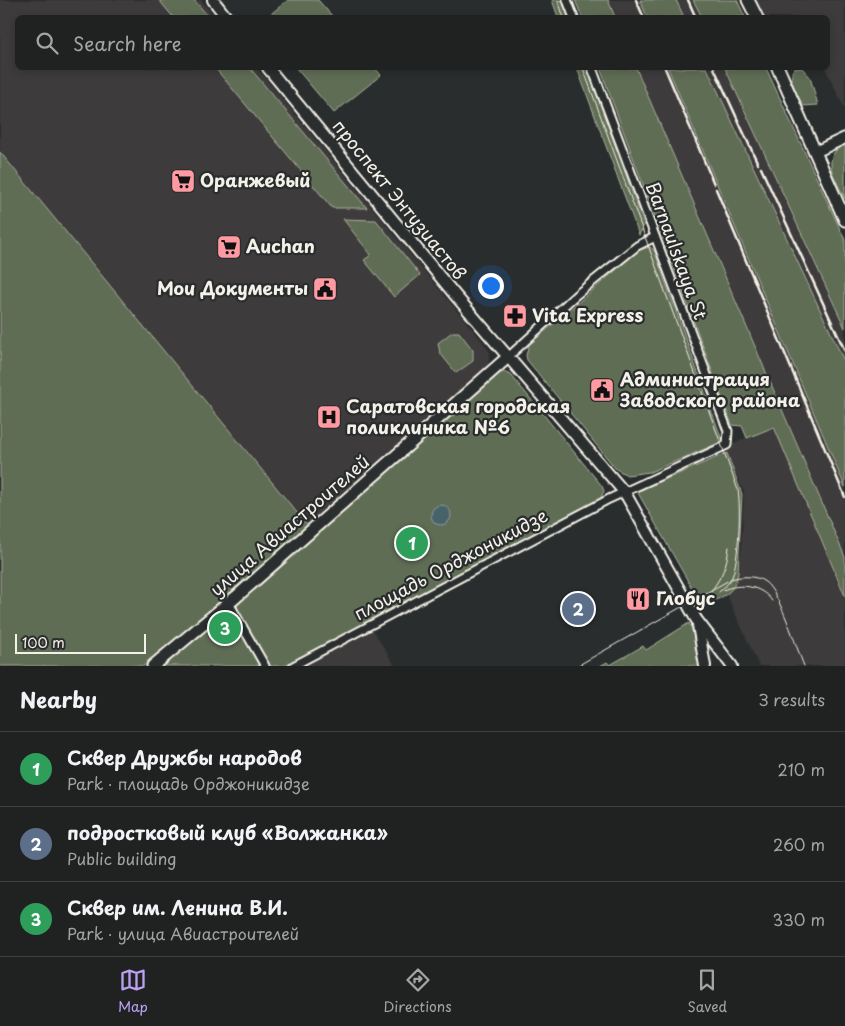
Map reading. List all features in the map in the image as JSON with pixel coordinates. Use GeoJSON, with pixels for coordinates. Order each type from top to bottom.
{"type":"FeatureCollection","features":[{"type":"Feature","properties":{"kind":"main road"},"geometry":{"type":"LineString","coordinates":[[213,0],[225,15]]}},
{"type":"Feature","properties":{"kind":"main road"},"geometry":{"type":"LineString","coordinates":[[748,0],[756,15]]}},
{"type":"Feature","properties":{"kind":"main road","name":"проспект Энтузиастов"},"geometry":{"type":"LineString","coordinates":[[270,70],[508,357],[625,493],[696,619],[732,666]]}},
{"type":"Feature","properties":{"kind":"main road"},"geometry":{"type":"LineString","coordinates":[[779,70],[845,220]]}},
{"type":"Feature","properties":{"kind":"main road"},"geometry":{"type":"LineString","coordinates":[[815,152],[845,138]]}},
{"type":"Feature","properties":{"kind":"main road","name":"улица Авиастроителей"},"geometry":{"type":"LineString","coordinates":[[153,666],[229,603],[508,357]]}},
{"type":"Feature","properties":{"kind":"main road","name":"проспект Энтузиастов"},"geometry":{"type":"LineString","coordinates":[[696,619],[701,634],[705,666]]}},
{"type":"Feature","properties":{"kind":"street"},"geometry":{"type":"LineString","coordinates":[[567,0],[573,15]]}},
{"type":"Feature","properties":{"kind":"street","name":"Barnaulskaya St"},"geometry":{"type":"LineString","coordinates":[[593,70],[728,431],[727,445]]}},
{"type":"Feature","properties":{"kind":"street","name":"улица Авиастроителей"},"geometry":{"type":"LineString","coordinates":[[508,357],[576,295],[637,246],[655,237]]}},
{"type":"Feature","properties":{"kind":"street","name":"площадь Орджоникидзе"},"geometry":{"type":"LineString","coordinates":[[292,666],[472,570],[625,493],[727,445]]}},
{"type":"Feature","properties":{"kind":"street"},"geometry":{"type":"LineString","coordinates":[[229,603],[266,666]]}},
{"type":"Feature","properties":{"kind":"shaded area"},"geometry":{"type":"Polygon","coordinates":[[[0,0],[201,0],[213,15],[15,15],[15,70],[259,70],[486,346],[490,353],[488,366],[308,526],[0,152],[0,0]]]}},
{"type":"Feature","properties":{"kind":"shaded area"},"geometry":{"type":"Polygon","coordinates":[[[608,0],[640,0],[646,15],[614,15],[608,0]]]}},
{"type":"Feature","properties":{"kind":"shaded area"},"geometry":{"type":"Polygon","coordinates":[[[676,0],[693,0],[701,15],[683,15],[676,0]]]}},
{"type":"Feature","properties":{"kind":"shaded area"},"geometry":{"type":"Polygon","coordinates":[[[756,0],[845,0],[845,109],[826,70],[830,70],[830,15],[763,15],[756,0]]]}},
{"type":"Feature","properties":{"kind":"shaded area"},"geometry":{"type":"Polygon","coordinates":[[[637,70],[669,70],[845,487],[845,557],[637,70]]]}},
{"type":"Feature","properties":{"kind":"shaded area"},"geometry":{"type":"Polygon","coordinates":[[[708,70],[726,70],[845,328],[845,363],[708,70]]]}},
{"type":"Feature","properties":{"kind":"shaded area"},"geometry":{"type":"Polygon","coordinates":[[[774,425],[845,579],[845,666],[759,666],[720,580],[741,554],[744,492],[724,448],[774,425]]]}},
{"type":"Feature","properties":{"kind":"shaded area"},"geometry":{"type":"Polygon","coordinates":[[[372,628],[395,666],[300,666],[372,628]]]}},
{"type":"Feature","properties":{"kind":"green space"},"geometry":{"type":"Polygon","coordinates":[[[159,0],[194,0],[207,15],[171,15],[159,0]]]}},
{"type":"Feature","properties":{"kind":"green space"},"geometry":{"type":"Polygon","coordinates":[[[288,0],[318,0],[331,15],[269,15],[288,0]]]}},
{"type":"Feature","properties":{"kind":"green space"},"geometry":{"type":"Polygon","coordinates":[[[552,0],[562,0],[567,15],[557,15],[552,0]]]}},
{"type":"Feature","properties":{"kind":"green space"},"geometry":{"type":"Polygon","coordinates":[[[575,0],[608,0],[614,15],[581,15],[575,0]]]}},
{"type":"Feature","properties":{"kind":"green space"},"geometry":{"type":"Polygon","coordinates":[[[640,0],[676,0],[683,15],[646,15],[640,0]]]}},
{"type":"Feature","properties":{"kind":"green space"},"geometry":{"type":"Polygon","coordinates":[[[693,0],[737,0],[744,15],[701,15],[693,0]]]}},
{"type":"Feature","properties":{"kind":"green space"},"geometry":{"type":"Polygon","coordinates":[[[217,70],[252,70],[367,208],[332,208],[217,70]]]}},
{"type":"Feature","properties":{"kind":"green space"},"geometry":{"type":"Polygon","coordinates":[[[298,70],[377,70],[381,75],[334,113],[298,70]]]}},
{"type":"Feature","properties":{"kind":"green space"},"geometry":{"type":"Polygon","coordinates":[[[578,70],[588,70],[644,225],[639,235],[578,70]]]}},
{"type":"Feature","properties":{"kind":"green space"},"geometry":{"type":"Polygon","coordinates":[[[601,70],[637,70],[845,557],[845,596],[774,427],[747,438],[742,426],[732,425],[601,70]]]}},
{"type":"Feature","properties":{"kind":"green space"},"geometry":{"type":"Polygon","coordinates":[[[669,70],[708,70],[845,363],[845,487],[669,70]]]}},
{"type":"Feature","properties":{"kind":"green space"},"geometry":{"type":"Polygon","coordinates":[[[726,70],[767,70],[845,240],[845,328],[726,70]]]}},
{"type":"Feature","properties":{"kind":"green space"},"geometry":{"type":"Polygon","coordinates":[[[793,70],[804,70],[810,77],[818,105],[803,106],[792,82],[793,70]]]}},
{"type":"Feature","properties":{"kind":"green space"},"geometry":{"type":"Polygon","coordinates":[[[845,143],[845,199],[834,176],[831,162],[837,149],[845,143]]]}},
{"type":"Feature","properties":{"kind":"green space"},"geometry":{"type":"Polygon","coordinates":[[[0,152],[308,526],[144,666],[0,666],[0,152]]]}},
{"type":"Feature","properties":{"kind":"green space"},"geometry":{"type":"Polygon","coordinates":[[[343,219],[376,220],[420,275],[394,297],[364,260],[371,255],[343,219]]]}},
{"type":"Feature","properties":{"kind":"green space"},"geometry":{"type":"Polygon","coordinates":[[[650,247],[654,250],[721,437],[721,442],[650,472],[627,475],[616,469],[527,360],[526,355],[529,345],[639,250],[650,247]]]}},
{"type":"Feature","properties":{"kind":"green space"},"geometry":{"type":"Polygon","coordinates":[[[452,332],[459,332],[473,350],[473,361],[456,373],[440,353],[438,343],[452,332]]]}},
{"type":"Feature","properties":{"kind":"green space"},"geometry":{"type":"Polygon","coordinates":[[[504,372],[511,375],[602,486],[604,491],[599,502],[284,666],[268,666],[237,612],[238,600],[498,374],[504,372]]]}},
{"type":"Feature","properties":{"kind":"green space"},"geometry":{"type":"Polygon","coordinates":[[[727,453],[742,494],[738,573],[733,587],[726,595],[702,606],[638,493],[641,490],[727,453]]]}},
{"type":"Feature","properties":{"kind":"green space"},"geometry":{"type":"Polygon","coordinates":[[[230,612],[262,666],[163,666],[230,612]]]}},
{"type":"Feature","properties":{"kind":"green space"},"geometry":{"type":"Polygon","coordinates":[[[689,623],[697,642],[701,666],[600,666],[607,662],[610,665],[643,646],[646,650],[689,623]]]}},
{"type":"Feature","properties":{"kind":"water"},"geometry":{"type":"Polygon","coordinates":[[[441,505],[448,508],[451,515],[448,522],[441,525],[434,522],[431,515],[434,508],[441,505]]]}},
{"type":"Feature","properties":{"kind":"tram line"},"geometry":{"type":"LineString","coordinates":[[558,0],[563,15]]}},
{"type":"Feature","properties":{"kind":"tram line"},"geometry":{"type":"LineString","coordinates":[[584,70],[738,490],[739,534],[734,569],[729,582],[719,592]]}},
{"type":"Feature","properties":{"kind":"tram line"},"geometry":{"type":"LineString","coordinates":[[711,591],[723,570],[729,547]]}},
{"type":"Feature","properties":{"kind":"tram line"},"geometry":{"type":"LineString","coordinates":[[577,666],[731,579],[739,577],[757,578],[771,588],[782,608],[804,666]]}},
{"type":"Feature","properties":{"kind":"tram line"},"geometry":{"type":"LineString","coordinates":[[723,590],[743,586],[750,587],[762,592],[772,601]]}},
{"type":"Feature","properties":{"kind":"railway"},"geometry":{"type":"LineString","coordinates":[[636,0],[643,15]]}},
{"type":"Feature","properties":{"kind":"railway"},"geometry":{"type":"LineString","coordinates":[[688,0],[695,15]]}},
{"type":"Feature","properties":{"kind":"railway"},"geometry":{"type":"LineString","coordinates":[[666,70],[714,184]]}},
{"type":"Feature","properties":{"kind":"railway"},"geometry":{"type":"LineString","coordinates":[[715,70],[758,164]]}},
{"type":"Feature","properties":{"kind":"railway"},"geometry":{"type":"LineString","coordinates":[[761,168],[845,351]]}},
{"type":"Feature","properties":{"kind":"railway"},"geometry":{"type":"LineString","coordinates":[[716,189],[845,497]]}},
{"type":"Feature","properties":{"kind":"place","name":"Оранжевый"},"geometry":{"type":"Point","coordinates":[183,181]}},
{"type":"Feature","properties":{"kind":"place","name":"Auchan"},"geometry":{"type":"Point","coordinates":[229,247]}},
{"type":"Feature","properties":{"kind":"place","name":"Мои Документы"},"geometry":{"type":"Point","coordinates":[325,289]}},
{"type":"Feature","properties":{"kind":"place","name":"Vita Express"},"geometry":{"type":"Point","coordinates":[515,316]}},
{"type":"Feature","properties":{"kind":"place","name":"Администрация Заводского района"},"geometry":{"type":"Point","coordinates":[602,390]}},
{"type":"Feature","properties":{"kind":"place","name":"Саратовская городская поликлиника №6"},"geometry":{"type":"Point","coordinates":[329,417]}},
{"type":"Feature","properties":{"kind":"place","name":"Сквер Дружбы народов"},"geometry":{"type":"Point","coordinates":[412,543]}},
{"type":"Feature","properties":{"kind":"place","name":"Глобус"},"geometry":{"type":"Point","coordinates":[638,599]}},
{"type":"Feature","properties":{"kind":"place","name":"подростковый клуб «Волжанка»"},"geometry":{"type":"Point","coordinates":[578,609]}},
{"type":"Feature","properties":{"kind":"place","name":"Сквер им. Ленина В.И."},"geometry":{"type":"Point","coordinates":[225,628]}}]}
